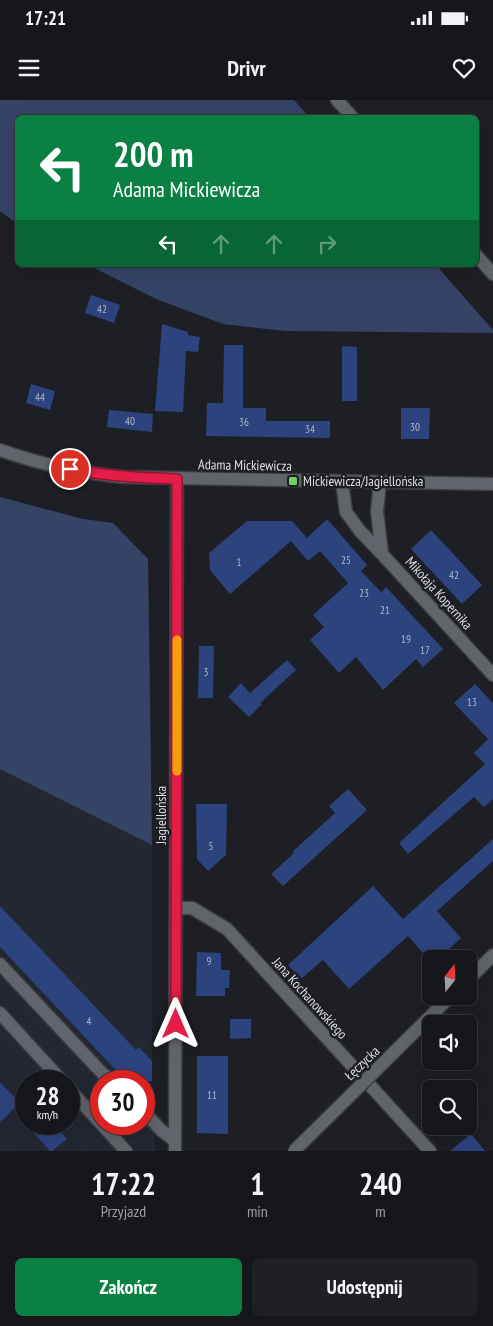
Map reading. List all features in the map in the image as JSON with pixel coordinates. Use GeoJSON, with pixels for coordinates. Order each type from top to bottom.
{"type":"FeatureCollection","features":[{"type":"Feature","properties":{"kind":"street"},"geometry":{"type":"LineString","coordinates":[[337,100],[350,115]]}},
{"type":"Feature","properties":{"kind":"street"},"geometry":{"type":"LineString","coordinates":[[479,259],[493,274]]}},
{"type":"Feature","properties":{"kind":"street","name":"Adama Mickiewicza"},"geometry":{"type":"LineString","coordinates":[[0,450],[39,462],[98,474],[177,479],[493,484]]}},
{"type":"Feature","properties":{"kind":"street","name":"Jagiellońska"},"geometry":{"type":"LineString","coordinates":[[175,1146],[177,479]]}},
{"type":"Feature","properties":{"kind":"street","name":"Mikołaja Kopernika"},"geometry":{"type":"LineString","coordinates":[[342,482],[346,512],[360,531],[493,675]]}},
{"type":"Feature","properties":{"kind":"street"},"geometry":{"type":"LineString","coordinates":[[380,482],[376,512],[382,554]]}},
{"type":"Feature","properties":{"kind":"street","name":"Jana Kochanowskiego"},"geometry":{"type":"LineString","coordinates":[[176,908],[192,908],[227,929],[430,1151]]}},
{"type":"Feature","properties":{"kind":"street"},"geometry":{"type":"LineString","coordinates":[[478,970],[493,955]]}},
{"type":"Feature","properties":{"kind":"street"},"geometry":{"type":"LineString","coordinates":[[0,964],[101,1070]]}},
{"type":"Feature","properties":{"kind":"street","name":"Łęczycka"},"geometry":{"type":"LineString","coordinates":[[294,1151],[442,1005]]}},
{"type":"Feature","properties":{"kind":"street"},"geometry":{"type":"LineString","coordinates":[[0,1013],[52,1070]]}},
{"type":"Feature","properties":{"kind":"street"},"geometry":{"type":"LineString","coordinates":[[80,1101],[126,1151]]}},
{"type":"Feature","properties":{"kind":"street"},"geometry":{"type":"LineString","coordinates":[[155,1124],[175,1146]]}},
{"type":"Feature","properties":{"kind":"shaded area"},"geometry":{"type":"Polygon","coordinates":[[[0,100],[294,100],[307,115],[15,115],[15,222],[0,211],[0,100]]]}},
{"type":"Feature","properties":{"kind":"shaded area"},"geometry":{"type":"Polygon","coordinates":[[[92,267],[438,267],[493,330],[493,333],[285,331],[223,324],[156,299],[92,267]]]}},
{"type":"Feature","properties":{"kind":"shaded area"},"geometry":{"type":"Polygon","coordinates":[[[0,497],[83,519],[113,523],[148,559],[152,845],[152,1070],[90,1070],[90,1135],[154,1135],[155,1151],[0,1151],[0,497]]]}},
{"type":"Feature","properties":{"kind":"shaded area"},"geometry":{"type":"Polygon","coordinates":[[[0,497],[83,519],[113,523],[148,559],[152,845],[0,769],[0,497]]]}},
{"type":"Feature","properties":{"kind":"building"},"geometry":{"type":"Polygon","coordinates":[[[91,295],[120,305],[114,323],[85,313],[91,295]]]}},
{"type":"Feature","properties":{"kind":"building"},"geometry":{"type":"Polygon","coordinates":[[[162,324],[188,332],[188,335],[200,337],[198,352],[186,351],[183,412],[155,411],[162,324]]]}},
{"type":"Feature","properties":{"kind":"building"},"geometry":{"type":"Polygon","coordinates":[[[224,345],[243,345],[243,408],[266,408],[266,421],[330,421],[330,438],[206,436],[207,403],[223,403],[224,345]]]}},
{"type":"Feature","properties":{"kind":"building"},"geometry":{"type":"Polygon","coordinates":[[[342,346],[357,347],[357,401],[342,401],[342,346]]]}},
{"type":"Feature","properties":{"kind":"building"},"geometry":{"type":"Polygon","coordinates":[[[31,384],[55,391],[50,410],[26,403],[31,384]]]}},
{"type":"Feature","properties":{"kind":"building"},"geometry":{"type":"Polygon","coordinates":[[[401,408],[430,408],[429,439],[401,439],[401,408]]]}},
{"type":"Feature","properties":{"kind":"building"},"geometry":{"type":"Polygon","coordinates":[[[109,410],[153,414],[152,432],[107,427],[109,410]]]}},
{"type":"Feature","properties":{"kind":"building"},"geometry":{"type":"Polygon","coordinates":[[[327,519],[367,565],[361,571],[381,592],[386,587],[443,649],[423,667],[416,659],[383,690],[356,657],[339,673],[310,640],[324,627],[313,615],[348,583],[320,551],[308,561],[291,541],[230,594],[210,570],[209,553],[247,521],[292,521],[307,538],[327,519]]]}},
{"type":"Feature","properties":{"kind":"building"},"geometry":{"type":"Polygon","coordinates":[[[431,530],[482,585],[462,604],[411,549],[431,530]]]}},
{"type":"Feature","properties":{"kind":"building"},"geometry":{"type":"Polygon","coordinates":[[[199,646],[214,646],[213,698],[198,698],[199,646]]]}},
{"type":"Feature","properties":{"kind":"building"},"geometry":{"type":"Polygon","coordinates":[[[287,660],[296,670],[260,703],[262,704],[249,717],[228,697],[241,683],[250,693],[287,660]]]}},
{"type":"Feature","properties":{"kind":"building"},"geometry":{"type":"Polygon","coordinates":[[[475,684],[493,703],[493,799],[484,807],[474,797],[408,854],[399,843],[485,764],[474,753],[488,739],[454,703],[475,684]]]}},
{"type":"Feature","properties":{"kind":"building"},"geometry":{"type":"Polygon","coordinates":[[[348,789],[367,810],[283,886],[271,874],[335,813],[329,806],[348,789]]]}},
{"type":"Feature","properties":{"kind":"building"},"geometry":{"type":"Polygon","coordinates":[[[196,804],[227,804],[226,855],[208,871],[197,859],[196,804]]]}},
{"type":"Feature","properties":{"kind":"building"},"geometry":{"type":"Polygon","coordinates":[[[493,839],[493,861],[437,911],[461,938],[448,950],[422,950],[422,952],[408,936],[349,989],[323,960],[301,979],[288,965],[373,886],[403,919],[493,839]]]}},
{"type":"Feature","properties":{"kind":"building"},"geometry":{"type":"Polygon","coordinates":[[[0,906],[136,1050],[139,1047],[152,1061],[152,1070],[116,1070],[0,947],[0,906]]]}},
{"type":"Feature","properties":{"kind":"building"},"geometry":{"type":"Polygon","coordinates":[[[197,952],[221,953],[221,970],[230,970],[229,988],[225,988],[225,996],[196,996],[197,952]]]}},
{"type":"Feature","properties":{"kind":"building"},"geometry":{"type":"Polygon","coordinates":[[[230,1019],[251,1019],[251,1038],[230,1039],[230,1019]]]}},
{"type":"Feature","properties":{"kind":"building"},"geometry":{"type":"Polygon","coordinates":[[[197,1056],[228,1056],[228,1134],[197,1133],[197,1056]]]}},
{"type":"Feature","properties":{"kind":"building"},"geometry":{"type":"Polygon","coordinates":[[[0,1082],[15,1098],[15,1108],[0,1122],[0,1082]]]}},
{"type":"Feature","properties":{"kind":"building"},"geometry":{"type":"Polygon","coordinates":[[[36,1135],[63,1135],[67,1139],[50,1151],[36,1135]]]}},
{"type":"Feature","properties":{"kind":"building"},"geometry":{"type":"Polygon","coordinates":[[[472,1135],[485,1151],[450,1151],[472,1135]]]}},
{"type":"Feature","properties":{"kind":"slow traffic"},"geometry":{"type":"LineString","coordinates":[[177,640],[177,771]]}},
{"type":"Feature","properties":{"kind":"place","name":"Mickiewicza/Jagiellońska"},"geometry":{"type":"Point","coordinates":[293,481]}},
{"type":"Feature","properties":{"kind":"route"},"geometry":{"type":"LineString","coordinates":[[70,469],[123,477],[177,479],[176,1024]]}}]}
